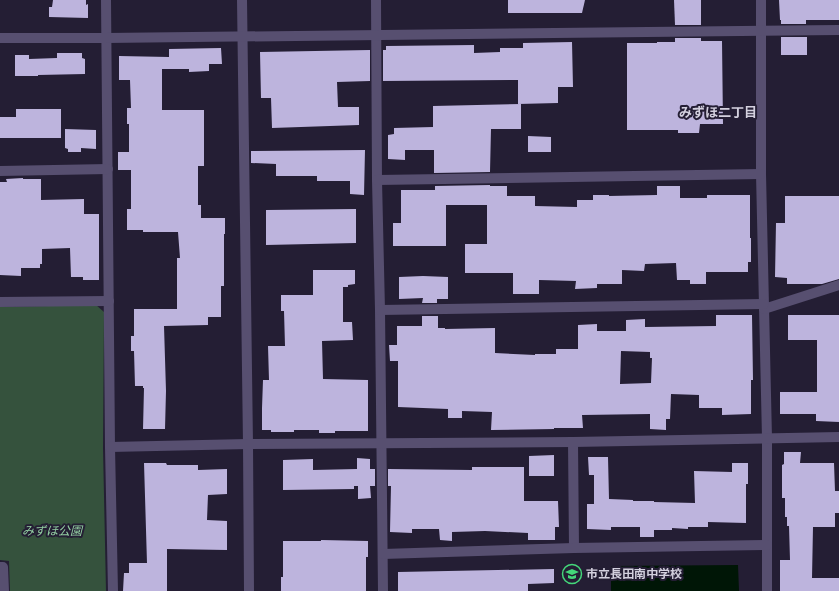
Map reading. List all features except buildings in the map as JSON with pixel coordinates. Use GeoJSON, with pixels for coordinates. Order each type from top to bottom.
{"type":"FeatureCollection","features":[{"type":"Feature","properties":{"kind":"street"},"geometry":{"type":"LineString","coordinates":[[106,0],[110,447],[113,591]]}},
{"type":"Feature","properties":{"kind":"street"},"geometry":{"type":"LineString","coordinates":[[242,0],[249,591]]}},
{"type":"Feature","properties":{"kind":"street"},"geometry":{"type":"LineString","coordinates":[[376,0],[383,591]]}},
{"type":"Feature","properties":{"kind":"street"},"geometry":{"type":"LineString","coordinates":[[761,0],[761,174],[766,438],[767,591]]}},
{"type":"Feature","properties":{"kind":"street"},"geometry":{"type":"LineString","coordinates":[[0,38],[839,30]]}},
{"type":"Feature","properties":{"kind":"street"},"geometry":{"type":"LineString","coordinates":[[0,171],[108,170]]}},
{"type":"Feature","properties":{"kind":"street"},"geometry":{"type":"LineString","coordinates":[[377,180],[761,174]]}},
{"type":"Feature","properties":{"kind":"street"},"geometry":{"type":"LineString","coordinates":[[380,310],[764,306],[839,285]]}},
{"type":"Feature","properties":{"kind":"street"},"geometry":{"type":"LineString","coordinates":[[0,302],[109,301]]}},
{"type":"Feature","properties":{"kind":"street"},"geometry":{"type":"LineString","coordinates":[[110,447],[248,444],[573,442],[839,437]]}},
{"type":"Feature","properties":{"kind":"street"},"geometry":{"type":"LineString","coordinates":[[573,442],[574,548]]}},
{"type":"Feature","properties":{"kind":"street"},"geometry":{"type":"LineString","coordinates":[[383,554],[574,548],[767,545]]}},
{"type":"Feature","properties":{"kind":"street"},"geometry":{"type":"LineString","coordinates":[[0,567],[3,567],[4,591]]}},
{"type":"Feature","properties":{"kind":"green space","name":"みずほ公園"},"geometry":{"type":"Polygon","coordinates":[[[96,305],[104,312],[103,448],[106,591],[10,591],[9,561],[0,560],[0,307],[96,305]]]}},
{"type":"Feature","properties":{"kind":"shaded area"},"geometry":{"type":"Polygon","coordinates":[[[738,565],[739,591],[611,591],[611,566],[738,565]]]}},
{"type":"Feature","properties":{"kind":"place","name":"市立長田南中学校"},"geometry":{"type":"Point","coordinates":[572,574]}},
{"type":"Feature","properties":{"kind":"district","name":"みずほ二丁目"},"geometry":{"type":"Point","coordinates":[718,112]}}]}
